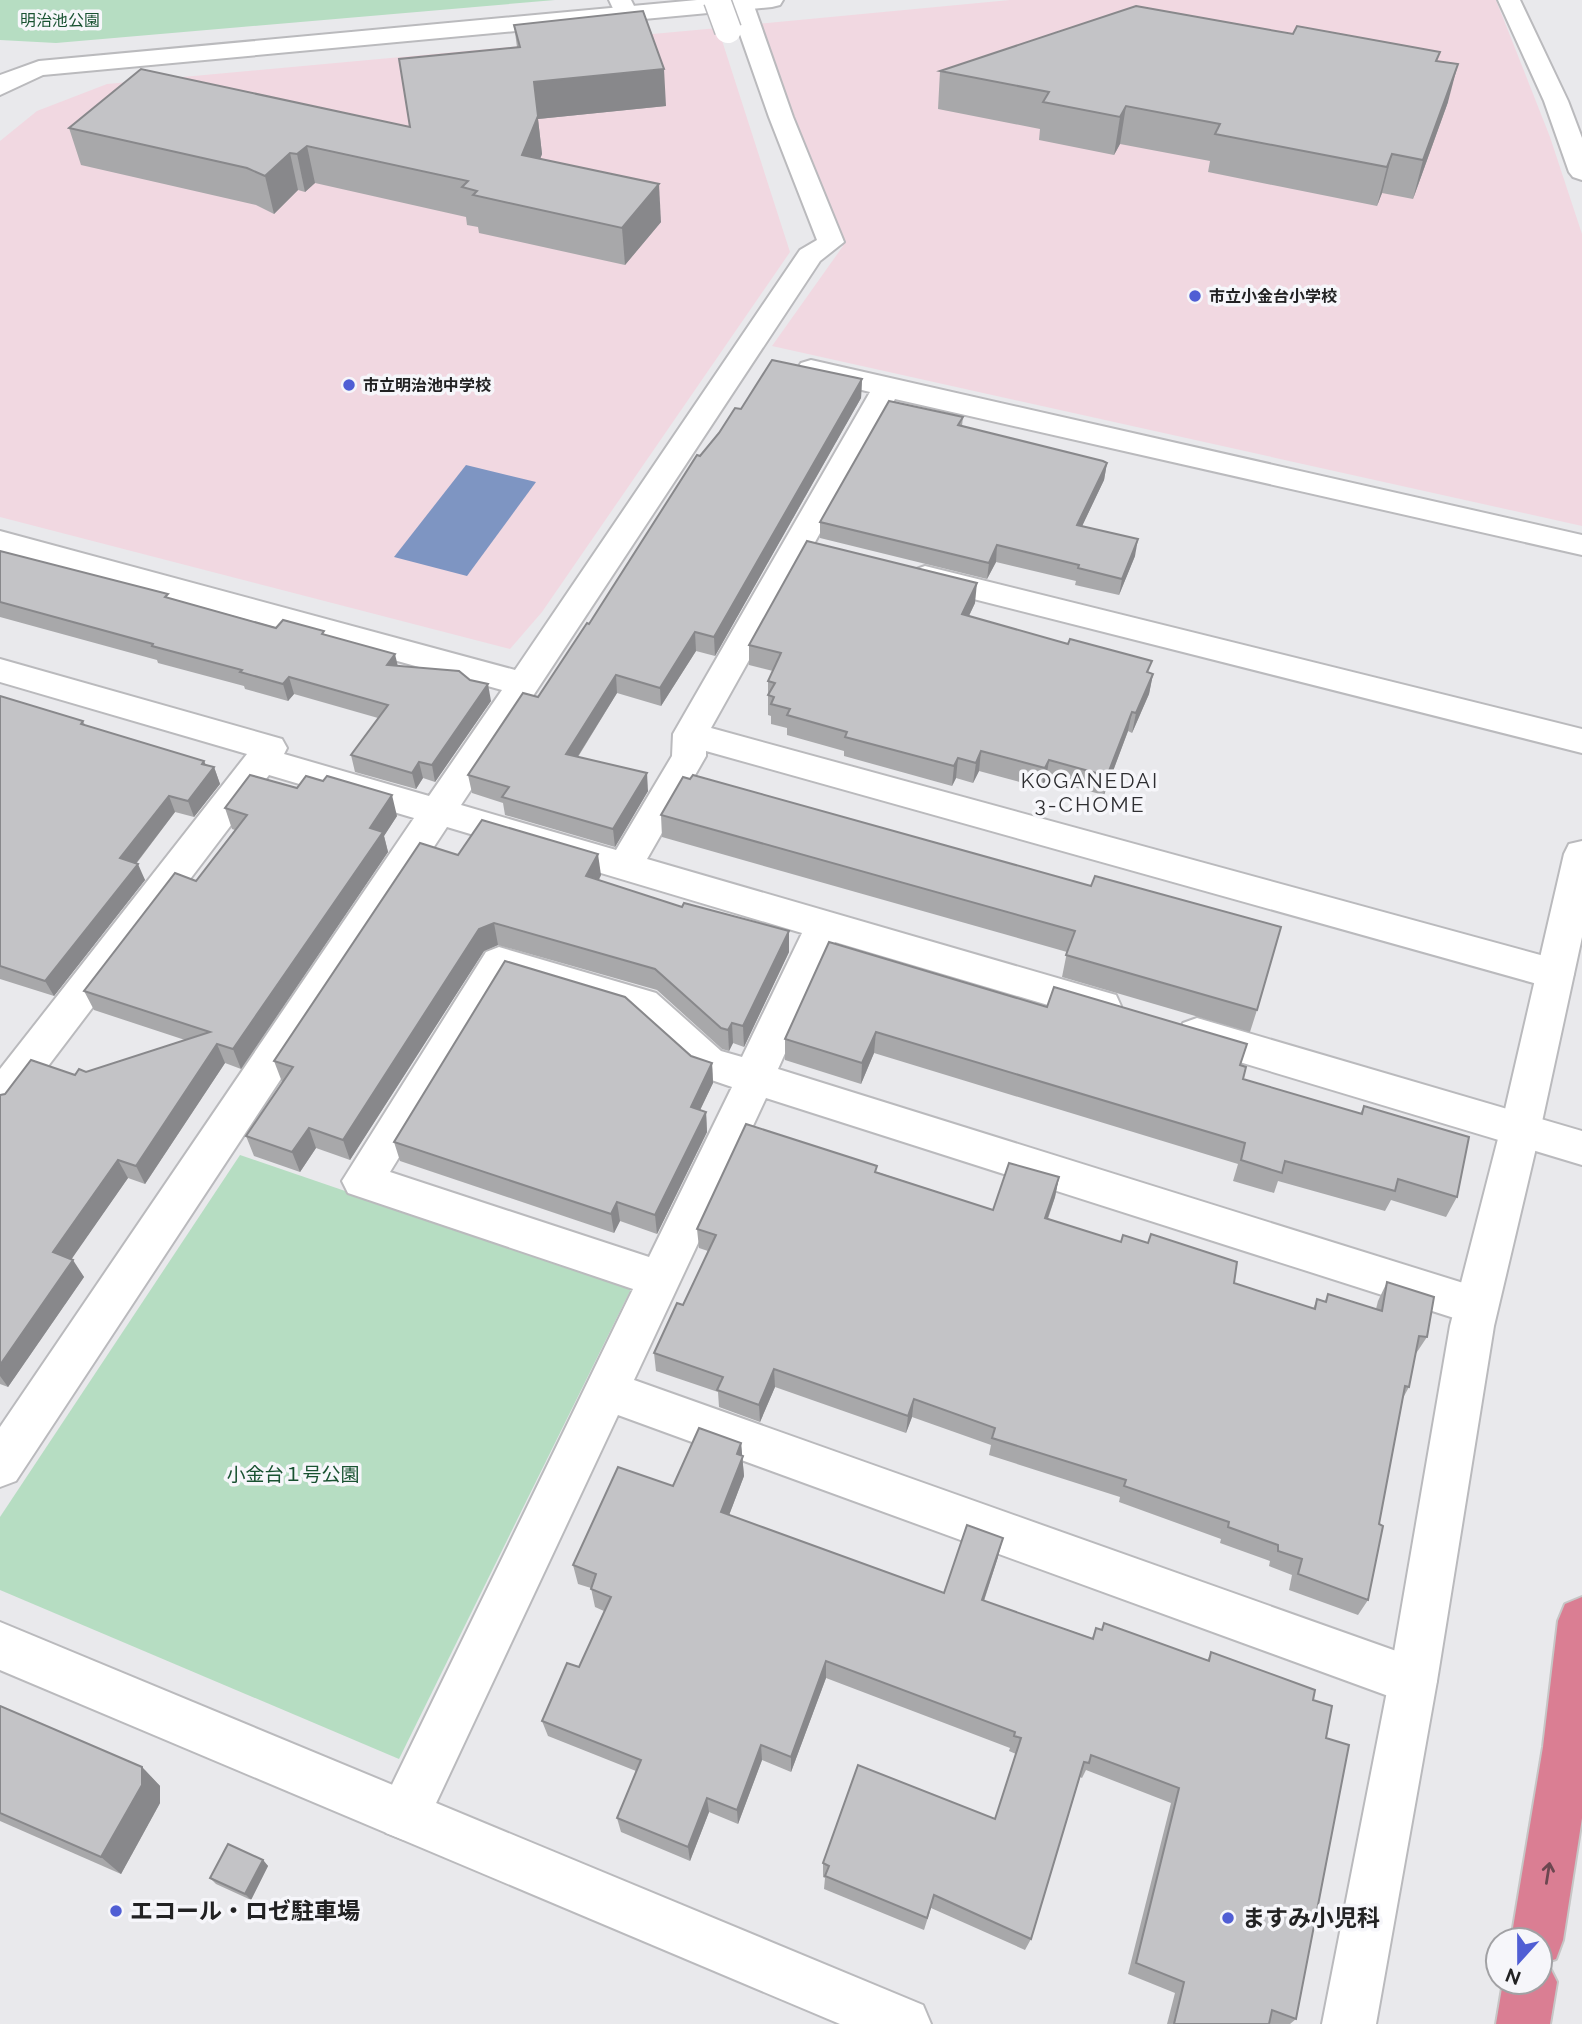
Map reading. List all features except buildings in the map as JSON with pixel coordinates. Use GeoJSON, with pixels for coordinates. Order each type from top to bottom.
{"type":"FeatureCollection","features":[{"type":"Feature","properties":{"kind":"highway"},"geometry":{"type":"LineString","coordinates":[[1539,1926],[1568,1747],[1582,1621]]}},
{"type":"Feature","properties":{"kind":"highway"},"geometry":{"type":"LineString","coordinates":[[1523,2024],[1528,1996]]}},
{"type":"Feature","properties":{"kind":"street"},"geometry":{"type":"LineString","coordinates":[[2,84],[38,68],[623,7],[772,0]]}},
{"type":"Feature","properties":{"kind":"street"},"geometry":{"type":"LineString","coordinates":[[1509,0],[1556,101],[1582,172]]}},
{"type":"Feature","properties":{"kind":"street"},"geometry":{"type":"LineString","coordinates":[[0,1466],[523,684],[766,358],[802,235],[728,30],[729,1]]}},
{"type":"Feature","properties":{"kind":"street"},"geometry":{"type":"LineString","coordinates":[[729,1],[781,117],[831,242],[802,235]]}},
{"type":"Feature","properties":{"kind":"street"},"geometry":{"type":"LineString","coordinates":[[766,358],[887,388],[1582,545]]}},
{"type":"Feature","properties":{"kind":"street"},"geometry":{"type":"LineString","coordinates":[[624,867],[689,755],[690,734],[811,549],[887,388]]}},
{"type":"Feature","properties":{"kind":"street"},"geometry":{"type":"LineString","coordinates":[[0,541],[523,684]]}},
{"type":"Feature","properties":{"kind":"street"},"geometry":{"type":"LineString","coordinates":[[892,569],[1582,741]]}},
{"type":"Feature","properties":{"kind":"street"},"geometry":{"type":"LineString","coordinates":[[0,670],[270,748],[0,1100]]}},
{"type":"Feature","properties":{"kind":"street"},"geometry":{"type":"LineString","coordinates":[[690,734],[1555,974]]}},
{"type":"Feature","properties":{"kind":"street"},"geometry":{"type":"LineString","coordinates":[[261,760],[1576,1146]]}},
{"type":"Feature","properties":{"kind":"street"},"geometry":{"type":"LineString","coordinates":[[1349,2024],[1413,1681],[1476,1306],[1520,1131],[1582,855]]}},
{"type":"Feature","properties":{"kind":"street"},"geometry":{"type":"LineString","coordinates":[[404,1815],[755,1080],[761,1058],[824,926]]}},
{"type":"Feature","properties":{"kind":"street"},"geometry":{"type":"LineString","coordinates":[[660,1279],[363,1181],[499,962],[642,1004],[708,1063],[755,1080],[1476,1306]]}},
{"type":"Feature","properties":{"kind":"street"},"geometry":{"type":"LineString","coordinates":[[607,1391],[1413,1681]]}},
{"type":"Feature","properties":{"kind":"street"},"geometry":{"type":"LineString","coordinates":[[0,1646],[904,2024]]}},
{"type":"Feature","properties":{"kind":"shaded area","name":"市立小金台小学校"},"geometry":{"type":"Polygon","coordinates":[[[1010,0],[1496,0],[1550,137],[1582,234],[1582,526],[772,346],[843,246],[757,24],[1010,0]]]}},
{"type":"Feature","properties":{"kind":"shaded area","name":"市立明治池中学校"},"geometry":{"type":"Polygon","coordinates":[[[718,28],[790,252],[542,612],[510,649],[0,517],[0,141],[37,111],[107,84],[718,28]]]}},
{"type":"Feature","properties":{"kind":"green space","name":"明治池公園"},"geometry":{"type":"Polygon","coordinates":[[[0,0],[555,0],[56,43],[0,40],[0,0]]]}},
{"type":"Feature","properties":{"kind":"green space","name":"小金台１号公園"},"geometry":{"type":"Polygon","coordinates":[[[240,1155],[631,1289],[399,1759],[0,1590],[0,1517],[240,1155]]]}},
{"type":"Feature","properties":{"kind":"water"},"geometry":{"type":"Polygon","coordinates":[[[466,465],[536,482],[467,576],[394,557],[466,465]]]}},
{"type":"Feature","properties":{"kind":"place","name":"市立小金台小学校"},"geometry":{"type":"Point","coordinates":[1195,296]}},
{"type":"Feature","properties":{"kind":"place","name":"市立明治池中学校"},"geometry":{"type":"Point","coordinates":[349,385]}},
{"type":"Feature","properties":{"kind":"place","name":"エコール・ロゼ駐車場"},"geometry":{"type":"Point","coordinates":[116,1911]}},
{"type":"Feature","properties":{"kind":"place","name":"ますみ小児科"},"geometry":{"type":"Point","coordinates":[1228,1918]}},
{"type":"Feature","properties":{"kind":"district","name":"KOGANEDAI 3-CHOME"},"geometry":{"type":"Point","coordinates":[1090,793]}}]}
